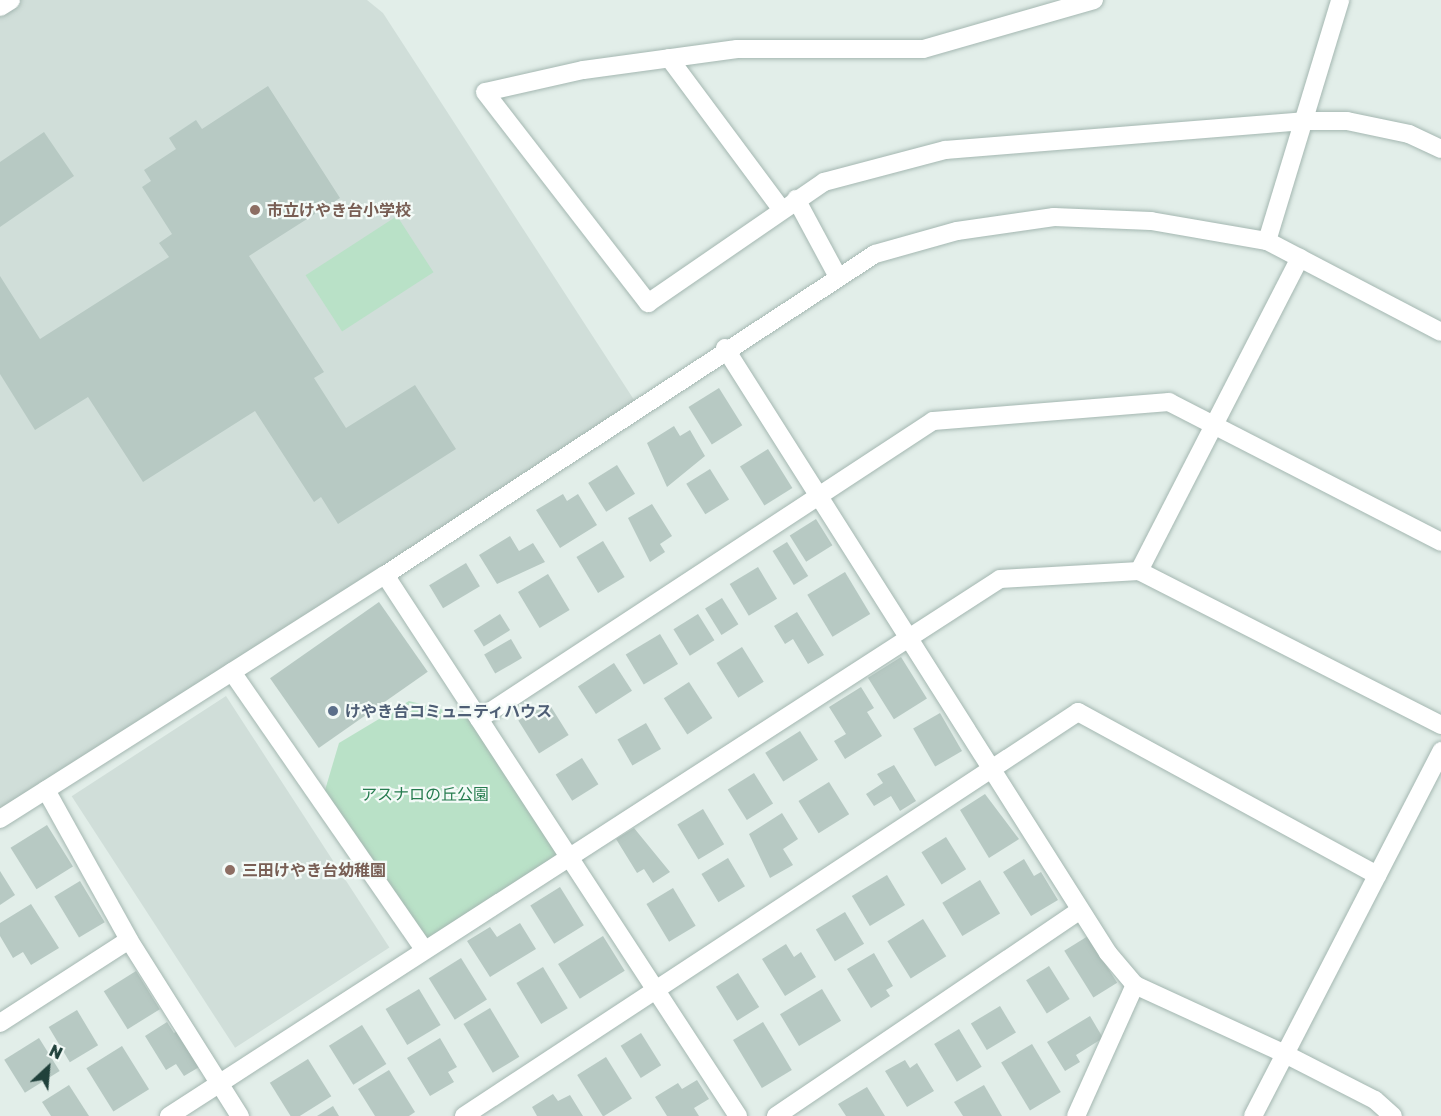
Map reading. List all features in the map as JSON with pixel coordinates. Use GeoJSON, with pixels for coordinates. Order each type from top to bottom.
{"type":"FeatureCollection","features":[{"type":"Feature","properties":{"kind":"street"},"geometry":{"type":"LineString","coordinates":[[0,6],[11,0]]}},
{"type":"Feature","properties":{"kind":"street"},"geometry":{"type":"LineString","coordinates":[[1094,0],[924,49],[811,45],[669,58],[485,92],[648,303],[789,204],[855,170],[945,150],[1304,121],[1347,121],[1408,134],[1441,149]]}},
{"type":"Feature","properties":{"kind":"street"},"geometry":{"type":"LineString","coordinates":[[1267,241],[1340,0]]}},
{"type":"Feature","properties":{"kind":"street"},"geometry":{"type":"LineString","coordinates":[[669,58],[789,204],[838,276]]}},
{"type":"Feature","properties":{"kind":"street"},"geometry":{"type":"LineString","coordinates":[[0,819],[385,575],[725,348],[875,254],[957,231],[1054,217],[1151,221],[1267,241],[1441,332]]}},
{"type":"Feature","properties":{"kind":"street"},"geometry":{"type":"LineString","coordinates":[[1139,571],[1212,424],[1300,258]]}},
{"type":"Feature","properties":{"kind":"street"},"geometry":{"type":"LineString","coordinates":[[725,348],[1080,910],[1135,985],[1285,1054],[1375,1100],[1393,1116]]}},
{"type":"Feature","properties":{"kind":"street"},"geometry":{"type":"LineString","coordinates":[[479,719],[933,421],[1169,402],[1441,542]]}},
{"type":"Feature","properties":{"kind":"street"},"geometry":{"type":"LineString","coordinates":[[169,1116],[423,948],[1000,579],[1139,571],[1441,725]]}},
{"type":"Feature","properties":{"kind":"street"},"geometry":{"type":"LineString","coordinates":[[385,575],[738,1116]]}},
{"type":"Feature","properties":{"kind":"street"},"geometry":{"type":"LineString","coordinates":[[232,672],[423,948]]}},
{"type":"Feature","properties":{"kind":"street"},"geometry":{"type":"LineString","coordinates":[[464,1116],[1078,712],[1377,875]]}},
{"type":"Feature","properties":{"kind":"street"},"geometry":{"type":"LineString","coordinates":[[1253,1116],[1441,751]]}},
{"type":"Feature","properties":{"kind":"street"},"geometry":{"type":"LineString","coordinates":[[46,790],[129,940],[240,1116]]}},
{"type":"Feature","properties":{"kind":"street"},"geometry":{"type":"LineString","coordinates":[[776,1116],[1080,910]]}},
{"type":"Feature","properties":{"kind":"street"},"geometry":{"type":"LineString","coordinates":[[0,1023],[129,940]]}},
{"type":"Feature","properties":{"kind":"street"},"geometry":{"type":"LineString","coordinates":[[1076,1116],[1135,985]]}},
{"type":"Feature","properties":{"kind":"shaded area","name":"市立けやき台小学校"},"geometry":{"type":"Polygon","coordinates":[[[11,0],[367,0],[383,13],[638,406],[0,810],[0,9],[11,0]]]}},
{"type":"Feature","properties":{"kind":"shaded area","name":"三田けやき台幼稚園"},"geometry":{"type":"Polygon","coordinates":[[[226,696],[389,948],[235,1048],[72,796],[226,696]]]}},
{"type":"Feature","properties":{"kind":"green space"},"geometry":{"type":"Polygon","coordinates":[[[397,216],[433,272],[342,332],[306,275],[397,216]]]}},
{"type":"Feature","properties":{"kind":"green space","name":"アスナロの丘公園"},"geometry":{"type":"Polygon","coordinates":[[[409,701],[479,719],[568,855],[423,948],[323,797],[339,743],[409,701]]]}},
{"type":"Feature","properties":{"kind":"building"},"geometry":{"type":"Polygon","coordinates":[[[268,86],[340,198],[249,256],[324,372],[314,378],[346,428],[415,385],[456,449],[338,524],[321,497],[314,502],[255,411],[143,482],[88,397],[35,430],[0,374],[0,276],[40,339],[169,257],[159,243],[172,234],[142,187],[151,181],[144,170],[176,149],[169,138],[196,120],[202,129],[268,86]]]}},
{"type":"Feature","properties":{"kind":"building"},"geometry":{"type":"Polygon","coordinates":[[[44,132],[74,176],[0,227],[0,162],[44,132]]]}},
{"type":"Feature","properties":{"kind":"building"},"geometry":{"type":"Polygon","coordinates":[[[719,388],[742,425],[712,444],[688,407],[719,388]]]}},
{"type":"Feature","properties":{"kind":"building"},"geometry":{"type":"Polygon","coordinates":[[[674,426],[680,436],[690,430],[705,456],[667,487],[647,443],[674,426]]]}},
{"type":"Feature","properties":{"kind":"building"},"geometry":{"type":"Polygon","coordinates":[[[768,449],[792,488],[764,505],[740,466],[768,449]]]}},
{"type":"Feature","properties":{"kind":"building"},"geometry":{"type":"Polygon","coordinates":[[[617,465],[635,494],[606,512],[588,483],[617,465]]]}},
{"type":"Feature","properties":{"kind":"building"},"geometry":{"type":"Polygon","coordinates":[[[710,469],[729,500],[705,514],[686,484],[710,469]]]}},
{"type":"Feature","properties":{"kind":"building"},"geometry":{"type":"Polygon","coordinates":[[[563,494],[567,501],[578,494],[597,525],[560,548],[536,510],[563,494]]]}},
{"type":"Feature","properties":{"kind":"building"},"geometry":{"type":"Polygon","coordinates":[[[652,504],[672,536],[660,544],[665,552],[650,562],[628,518],[652,504]]]}},
{"type":"Feature","properties":{"kind":"building"},"geometry":{"type":"Polygon","coordinates":[[[816,519],[832,545],[806,562],[790,535],[816,519]]]}},
{"type":"Feature","properties":{"kind":"building"},"geometry":{"type":"Polygon","coordinates":[[[510,536],[519,551],[533,543],[545,562],[497,584],[479,555],[510,536]]]}},
{"type":"Feature","properties":{"kind":"building"},"geometry":{"type":"Polygon","coordinates":[[[603,541],[625,577],[598,593],[576,557],[603,541]]]}},
{"type":"Feature","properties":{"kind":"building"},"geometry":{"type":"Polygon","coordinates":[[[787,542],[808,576],[794,585],[773,551],[787,542]]]}},
{"type":"Feature","properties":{"kind":"building"},"geometry":{"type":"Polygon","coordinates":[[[466,563],[480,586],[443,608],[429,585],[466,563]]]}},
{"type":"Feature","properties":{"kind":"building"},"geometry":{"type":"Polygon","coordinates":[[[758,567],[777,599],[749,616],[730,584],[758,567]]]}},
{"type":"Feature","properties":{"kind":"building"},"geometry":{"type":"Polygon","coordinates":[[[845,572],[870,614],[833,637],[807,595],[845,572]]]}},
{"type":"Feature","properties":{"kind":"building"},"geometry":{"type":"Polygon","coordinates":[[[548,574],[570,610],[540,628],[518,592],[548,574]]]}},
{"type":"Feature","properties":{"kind":"building"},"geometry":{"type":"Polygon","coordinates":[[[722,598],[738,624],[721,635],[705,609],[722,598]]]}},
{"type":"Feature","properties":{"kind":"building","name":"けやき台コミュニティハウス"},"geometry":{"type":"Polygon","coordinates":[[[379,602],[428,672],[319,748],[270,678],[379,602]]]}},
{"type":"Feature","properties":{"kind":"building"},"geometry":{"type":"Polygon","coordinates":[[[797,612],[824,655],[808,664],[793,639],[785,644],[774,626],[797,612]]]}},
{"type":"Feature","properties":{"kind":"building"},"geometry":{"type":"Polygon","coordinates":[[[500,614],[510,630],[484,647],[474,630],[500,614]]]}},
{"type":"Feature","properties":{"kind":"building"},"geometry":{"type":"Polygon","coordinates":[[[698,614],[714,640],[690,656],[673,629],[698,614]]]}},
{"type":"Feature","properties":{"kind":"building"},"geometry":{"type":"Polygon","coordinates":[[[660,634],[678,664],[644,685],[626,655],[660,634]]]}},
{"type":"Feature","properties":{"kind":"building"},"geometry":{"type":"Polygon","coordinates":[[[511,639],[522,658],[495,674],[484,654],[511,639]]]}},
{"type":"Feature","properties":{"kind":"building"},"geometry":{"type":"Polygon","coordinates":[[[742,647],[764,682],[738,698],[717,663],[742,647]]]}},
{"type":"Feature","properties":{"kind":"building"},"geometry":{"type":"Polygon","coordinates":[[[901,657],[927,699],[894,719],[868,678],[901,657]]]}},
{"type":"Feature","properties":{"kind":"building"},"geometry":{"type":"Polygon","coordinates":[[[614,663],[632,691],[596,714],[578,686],[614,663]]]}},
{"type":"Feature","properties":{"kind":"building"},"geometry":{"type":"Polygon","coordinates":[[[689,682],[712,718],[687,734],[664,698],[689,682]]]}},
{"type":"Feature","properties":{"kind":"building"},"geometry":{"type":"Polygon","coordinates":[[[861,687],[874,708],[867,712],[882,736],[845,759],[834,741],[846,734],[829,707],[861,687]]]}},
{"type":"Feature","properties":{"kind":"building"},"geometry":{"type":"Polygon","coordinates":[[[548,702],[569,735],[539,754],[518,721],[548,702]]]}},
{"type":"Feature","properties":{"kind":"building"},"geometry":{"type":"Polygon","coordinates":[[[940,713],[962,751],[935,767],[913,728],[940,713]]]}},
{"type":"Feature","properties":{"kind":"building"},"geometry":{"type":"Polygon","coordinates":[[[646,723],[661,749],[632,765],[617,740],[646,723]]]}},
{"type":"Feature","properties":{"kind":"building"},"geometry":{"type":"Polygon","coordinates":[[[800,731],[818,760],[783,782],[765,753],[800,731]]]}},
{"type":"Feature","properties":{"kind":"building"},"geometry":{"type":"Polygon","coordinates":[[[582,758],[598,784],[572,801],[556,774],[582,758]]]}},
{"type":"Feature","properties":{"kind":"building"},"geometry":{"type":"Polygon","coordinates":[[[894,765],[916,801],[900,811],[891,796],[874,806],[866,794],[883,783],[877,774],[894,765]]]}},
{"type":"Feature","properties":{"kind":"building"},"geometry":{"type":"Polygon","coordinates":[[[754,773],[773,804],[747,820],[728,789],[754,773]]]}},
{"type":"Feature","properties":{"kind":"building"},"geometry":{"type":"Polygon","coordinates":[[[829,782],[849,814],[819,833],[798,801],[829,782]]]}},
{"type":"Feature","properties":{"kind":"building"},"geometry":{"type":"Polygon","coordinates":[[[985,794],[1019,839],[989,858],[960,810],[985,794]]]}},
{"type":"Feature","properties":{"kind":"building"},"geometry":{"type":"Polygon","coordinates":[[[703,809],[724,844],[698,860],[677,824],[703,809]]]}},
{"type":"Feature","properties":{"kind":"building"},"geometry":{"type":"Polygon","coordinates":[[[782,813],[798,839],[783,849],[793,865],[770,878],[749,834],[782,813]]]}},
{"type":"Feature","properties":{"kind":"building"},"geometry":{"type":"Polygon","coordinates":[[[47,825],[73,867],[36,889],[11,848],[47,825]]]}},
{"type":"Feature","properties":{"kind":"building"},"geometry":{"type":"Polygon","coordinates":[[[634,828],[670,872],[653,883],[644,869],[637,873],[616,839],[634,828]]]}},
{"type":"Feature","properties":{"kind":"building"},"geometry":{"type":"Polygon","coordinates":[[[946,837],[966,869],[942,885],[921,852],[946,837]]]}},
{"type":"Feature","properties":{"kind":"building"},"geometry":{"type":"Polygon","coordinates":[[[728,858],[745,886],[718,902],[701,874],[728,858]]]}},
{"type":"Feature","properties":{"kind":"building"},"geometry":{"type":"Polygon","coordinates":[[[1024,859],[1034,876],[1041,872],[1058,900],[1031,916],[1003,872],[1024,859]]]}},
{"type":"Feature","properties":{"kind":"building"},"geometry":{"type":"Polygon","coordinates":[[[0,871],[15,895],[0,905],[0,871]]]}},
{"type":"Feature","properties":{"kind":"building"},"geometry":{"type":"Polygon","coordinates":[[[887,875],[905,905],[870,926],[852,896],[887,875]]]}},
{"type":"Feature","properties":{"kind":"building"},"geometry":{"type":"Polygon","coordinates":[[[980,880],[1000,913],[962,936],[942,903],[980,880]]]}},
{"type":"Feature","properties":{"kind":"building"},"geometry":{"type":"Polygon","coordinates":[[[80,881],[105,922],[79,938],[54,896],[80,881]]]}},
{"type":"Feature","properties":{"kind":"building"},"geometry":{"type":"Polygon","coordinates":[[[560,887],[584,925],[554,944],[530,906],[560,887]]]}},
{"type":"Feature","properties":{"kind":"building"},"geometry":{"type":"Polygon","coordinates":[[[673,888],[696,926],[669,942],[646,904],[673,888]]]}},
{"type":"Feature","properties":{"kind":"building"},"geometry":{"type":"Polygon","coordinates":[[[31,904],[59,948],[31,965],[23,952],[13,958],[0,936],[0,923],[31,904]]]}},
{"type":"Feature","properties":{"kind":"building"},"geometry":{"type":"Polygon","coordinates":[[[845,912],[864,944],[835,961],[816,930],[845,912]]]}},
{"type":"Feature","properties":{"kind":"building"},"geometry":{"type":"Polygon","coordinates":[[[923,919],[946,956],[911,979],[887,941],[923,919]]]}},
{"type":"Feature","properties":{"kind":"building"},"geometry":{"type":"Polygon","coordinates":[[[520,923],[536,949],[490,977],[467,941],[490,927],[497,937],[520,923]]]}},
{"type":"Feature","properties":{"kind":"building"},"geometry":{"type":"Polygon","coordinates":[[[603,936],[625,971],[580,999],[558,964],[603,936]]]}},
{"type":"Feature","properties":{"kind":"building"},"geometry":{"type":"Polygon","coordinates":[[[1088,936],[1117,983],[1093,997],[1064,951],[1088,936]]]}},
{"type":"Feature","properties":{"kind":"building"},"geometry":{"type":"Polygon","coordinates":[[[786,944],[794,957],[801,952],[816,977],[785,996],[762,959],[786,944]]]}},
{"type":"Feature","properties":{"kind":"building"},"geometry":{"type":"Polygon","coordinates":[[[874,953],[893,986],[886,990],[890,996],[871,1008],[847,969],[874,953]]]}},
{"type":"Feature","properties":{"kind":"building"},"geometry":{"type":"Polygon","coordinates":[[[461,958],[487,1000],[455,1020],[429,978],[461,958]]]}},
{"type":"Feature","properties":{"kind":"building"},"geometry":{"type":"Polygon","coordinates":[[[1049,966],[1070,999],[1047,1013],[1026,980],[1049,966]]]}},
{"type":"Feature","properties":{"kind":"building"},"geometry":{"type":"Polygon","coordinates":[[[543,967],[568,1008],[541,1024],[516,983],[543,967]]]}},
{"type":"Feature","properties":{"kind":"building"},"geometry":{"type":"Polygon","coordinates":[[[136,971],[160,1009],[128,1029],[104,991],[136,971]]]}},
{"type":"Feature","properties":{"kind":"building"},"geometry":{"type":"Polygon","coordinates":[[[738,973],[759,1007],[737,1021],[716,987],[738,973]]]}},
{"type":"Feature","properties":{"kind":"building"},"geometry":{"type":"Polygon","coordinates":[[[419,989],[441,1025],[407,1045],[386,1009],[419,989]]]}},
{"type":"Feature","properties":{"kind":"building"},"geometry":{"type":"Polygon","coordinates":[[[822,989],[841,1021],[799,1046],[780,1014],[822,989]]]}},
{"type":"Feature","properties":{"kind":"building"},"geometry":{"type":"Polygon","coordinates":[[[1000,1006],[1016,1033],[987,1050],[971,1024],[1000,1006]]]}},
{"type":"Feature","properties":{"kind":"building"},"geometry":{"type":"Polygon","coordinates":[[[490,1008],[519,1057],[493,1073],[463,1024],[490,1008]]]}},
{"type":"Feature","properties":{"kind":"building"},"geometry":{"type":"Polygon","coordinates":[[[77,1010],[98,1045],[70,1062],[49,1027],[77,1010]]]}},
{"type":"Feature","properties":{"kind":"building"},"geometry":{"type":"Polygon","coordinates":[[[1090,1016],[1103,1038],[1076,1055],[1080,1062],[1065,1071],[1047,1042],[1090,1016]]]}},
{"type":"Feature","properties":{"kind":"building"},"geometry":{"type":"Polygon","coordinates":[[[167,1022],[174,1033],[179,1030],[201,1066],[184,1076],[176,1064],[166,1070],[145,1036],[167,1022]]]}},
{"type":"Feature","properties":{"kind":"building"},"geometry":{"type":"Polygon","coordinates":[[[763,1022],[792,1070],[762,1088],[733,1040],[763,1022]]]}},
{"type":"Feature","properties":{"kind":"building"},"geometry":{"type":"Polygon","coordinates":[[[362,1025],[386,1064],[353,1085],[329,1046],[362,1025]]]}},
{"type":"Feature","properties":{"kind":"building"},"geometry":{"type":"Polygon","coordinates":[[[959,1029],[982,1067],[957,1082],[934,1044],[959,1029]]]}},
{"type":"Feature","properties":{"kind":"building"},"geometry":{"type":"Polygon","coordinates":[[[641,1033],[661,1065],[641,1078],[621,1046],[641,1033]]]}},
{"type":"Feature","properties":{"kind":"building"},"geometry":{"type":"Polygon","coordinates":[[[39,1038],[60,1071],[25,1093],[4,1060],[39,1038]]]}},
{"type":"Feature","properties":{"kind":"building"},"geometry":{"type":"Polygon","coordinates":[[[440,1038],[457,1067],[448,1072],[454,1082],[430,1096],[407,1058],[440,1038]]]}},
{"type":"Feature","properties":{"kind":"building"},"geometry":{"type":"Polygon","coordinates":[[[1032,1044],[1061,1092],[1030,1111],[1001,1063],[1032,1044]]]}},
{"type":"Feature","properties":{"kind":"building"},"geometry":{"type":"Polygon","coordinates":[[[122,1046],[149,1089],[113,1112],[86,1068],[122,1046]]]}},
{"type":"Feature","properties":{"kind":"building"},"geometry":{"type":"Polygon","coordinates":[[[606,1057],[632,1099],[603,1116],[577,1075],[606,1057]]]}},
{"type":"Feature","properties":{"kind":"building"},"geometry":{"type":"Polygon","coordinates":[[[308,1059],[331,1096],[300,1116],[291,1116],[270,1083],[308,1059]]]}},
{"type":"Feature","properties":{"kind":"building"},"geometry":{"type":"Polygon","coordinates":[[[905,1060],[910,1068],[917,1063],[934,1091],[907,1107],[885,1071],[905,1060]]]}},
{"type":"Feature","properties":{"kind":"building"},"geometry":{"type":"Polygon","coordinates":[[[389,1070],[415,1112],[409,1116],[375,1116],[358,1089],[389,1070]]]}},
{"type":"Feature","properties":{"kind":"building"},"geometry":{"type":"Polygon","coordinates":[[[697,1080],[709,1099],[694,1108],[699,1116],[667,1116],[655,1097],[678,1083],[682,1089],[697,1080]]]}},
{"type":"Feature","properties":{"kind":"building"},"geometry":{"type":"Polygon","coordinates":[[[69,1085],[89,1116],[51,1116],[42,1102],[69,1085]]]}},
{"type":"Feature","properties":{"kind":"building"},"geometry":{"type":"Polygon","coordinates":[[[984,1085],[1002,1116],[963,1116],[954,1102],[984,1085]]]}},
{"type":"Feature","properties":{"kind":"building"},"geometry":{"type":"Polygon","coordinates":[[[867,1087],[885,1116],[846,1116],[838,1104],[867,1087]]]}},
{"type":"Feature","properties":{"kind":"building"},"geometry":{"type":"Polygon","coordinates":[[[553,1094],[558,1101],[570,1095],[583,1116],[537,1116],[532,1107],[553,1094]]]}},
{"type":"Feature","properties":{"kind":"building"},"geometry":{"type":"Polygon","coordinates":[[[333,1106],[339,1116],[317,1116],[333,1106]]]}},
{"type":"Feature","properties":{"kind":"place","name":"市立けやき台小学校"},"geometry":{"type":"Point","coordinates":[255,210]}},
{"type":"Feature","properties":{"kind":"place","name":"けやき台コミュニティハウス"},"geometry":{"type":"Point","coordinates":[333,711]}},
{"type":"Feature","properties":{"kind":"place","name":"三田けやき台幼稚園"},"geometry":{"type":"Point","coordinates":[230,870]}}]}
